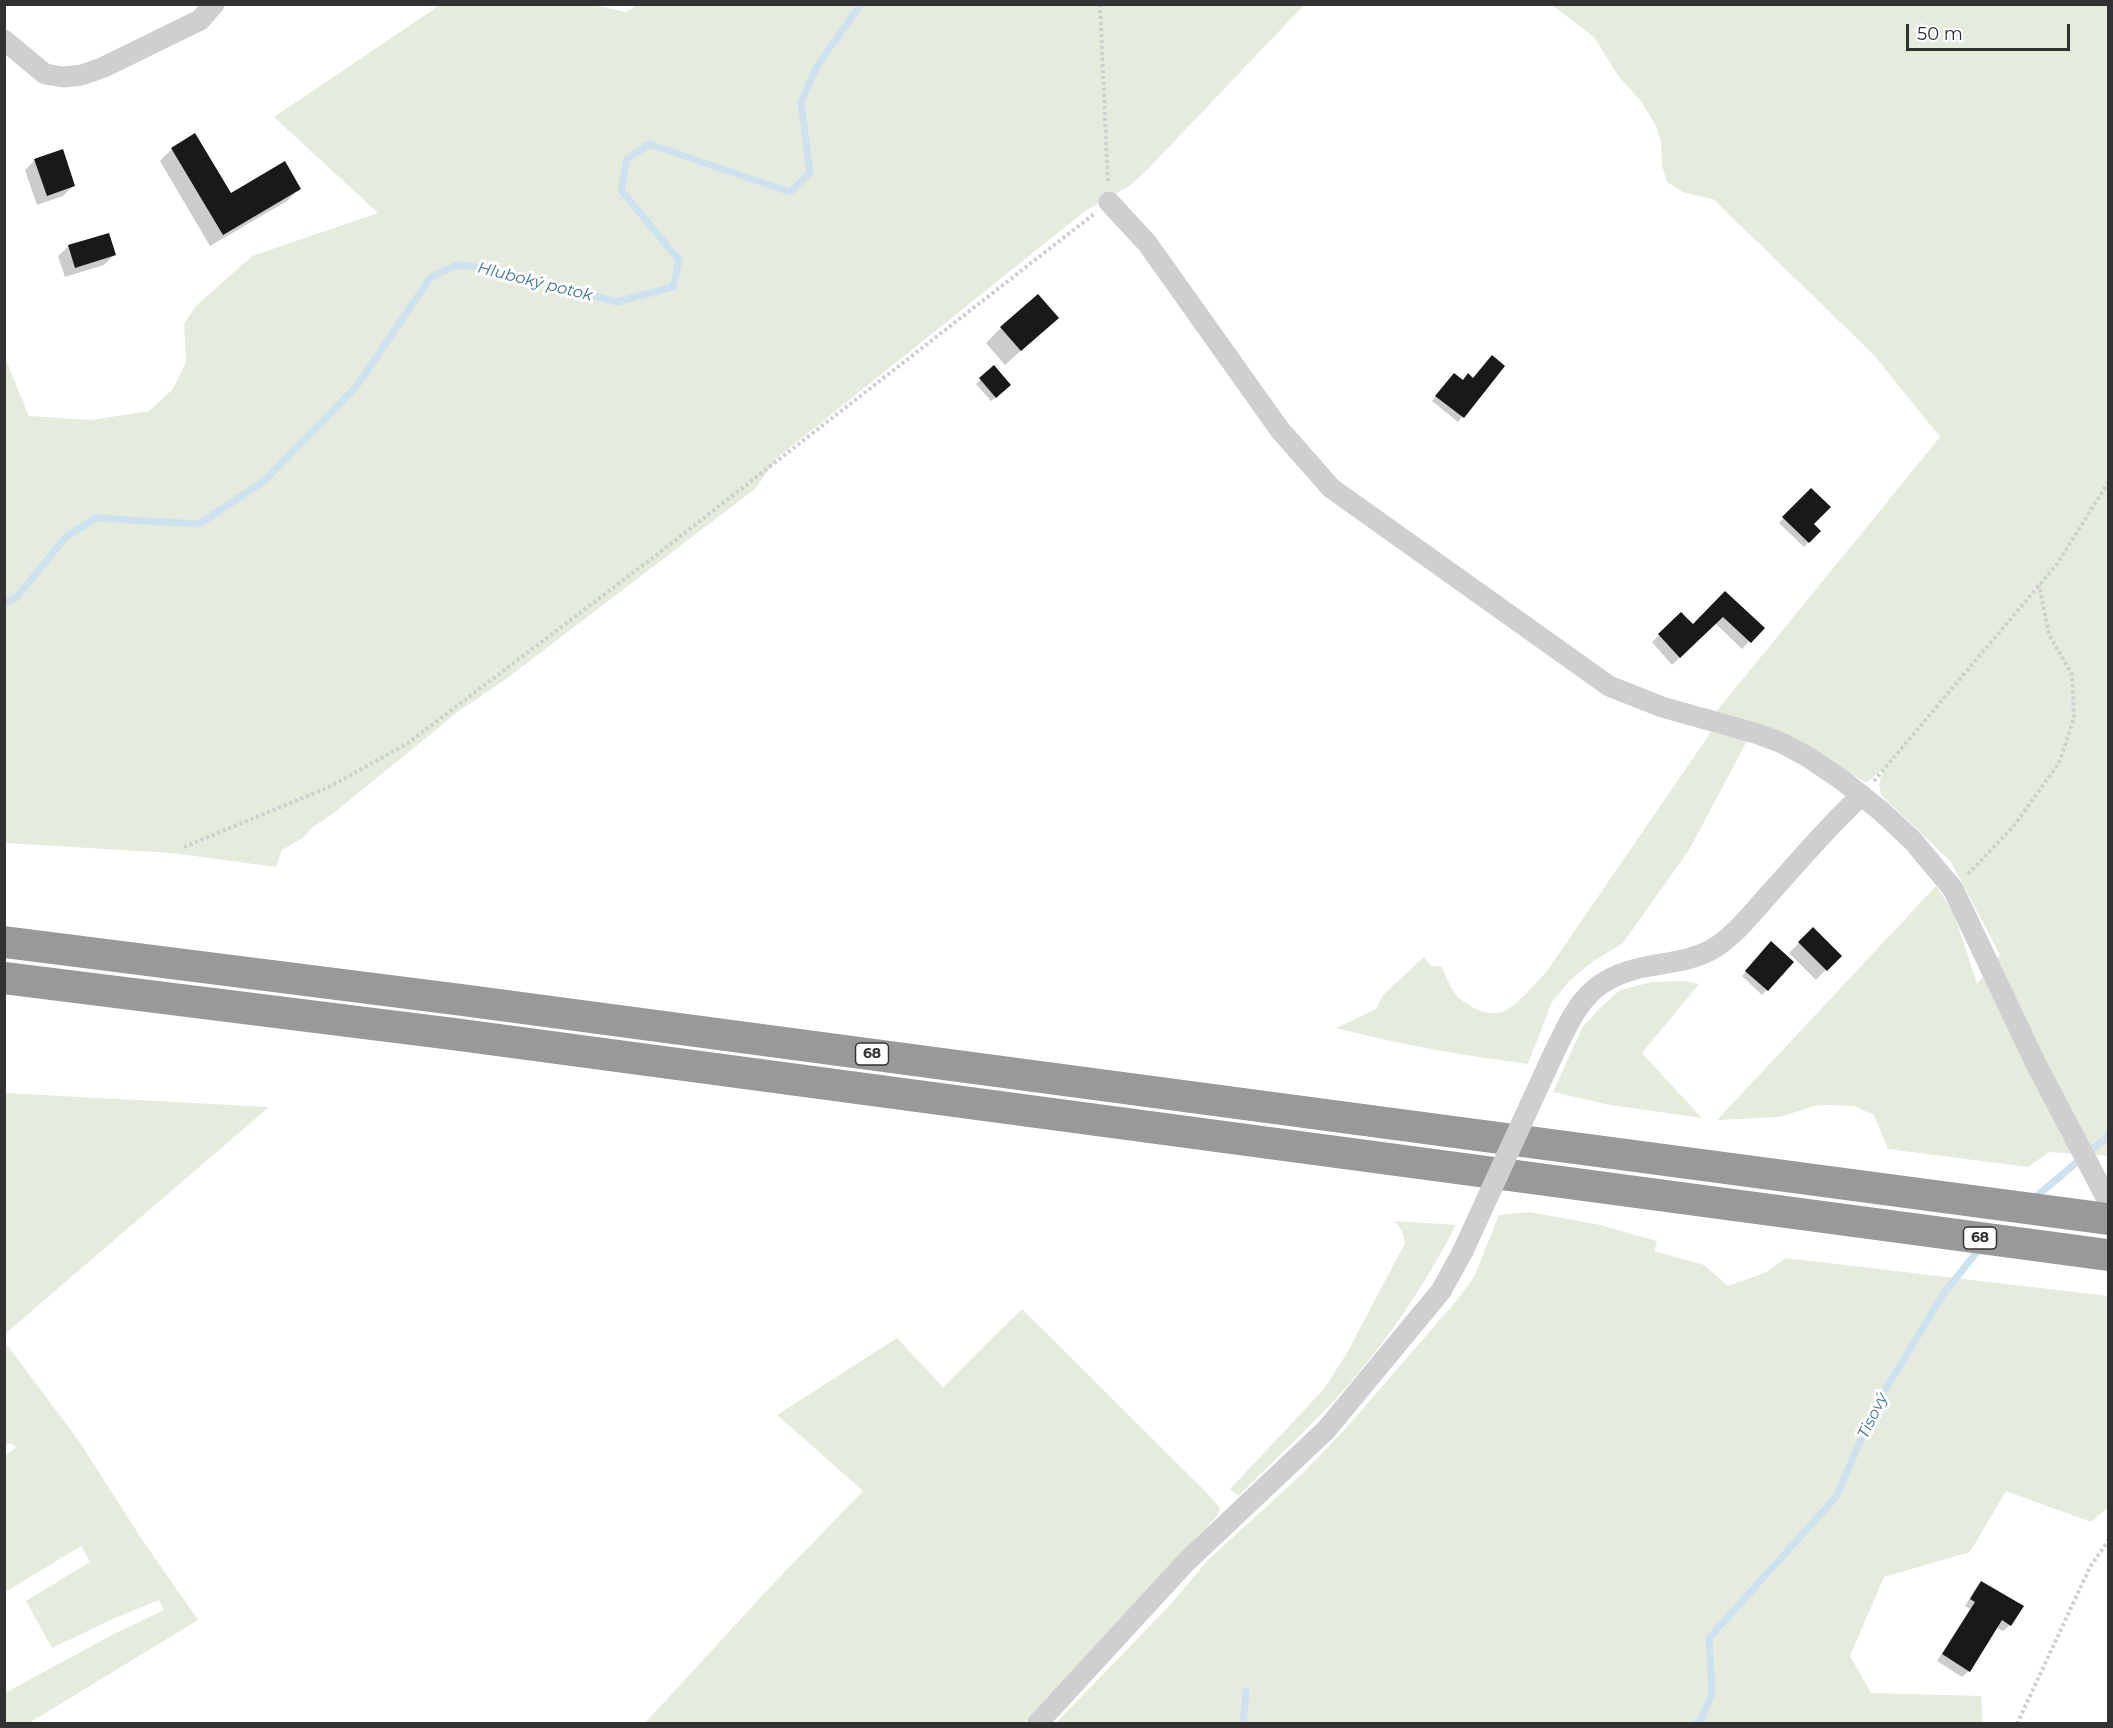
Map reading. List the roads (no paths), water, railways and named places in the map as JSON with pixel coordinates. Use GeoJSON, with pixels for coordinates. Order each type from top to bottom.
{"type":"FeatureCollection","features":[{"type":"Feature","properties":{"kind":"highway","name":"68"},"geometry":{"type":"LineString","coordinates":[[4,942],[462,1000],[2109,1219]]}},
{"type":"Feature","properties":{"kind":"highway","name":"68"},"geometry":{"type":"LineString","coordinates":[[4,978],[453,1034],[2109,1255]]}},
{"type":"Feature","properties":{"kind":"street"},"geometry":{"type":"LineString","coordinates":[[4,40],[45,74],[63,78],[82,75],[105,68],[200,20],[214,4]]}},
{"type":"Feature","properties":{"kind":"street"},"geometry":{"type":"LineString","coordinates":[[1108,202],[1147,243],[1280,430],[1331,488],[1609,686],[1662,707],[1782,743],[1808,757],[1862,795],[1913,841],[1953,890],[2036,1064],[2109,1201]]}},
{"type":"Feature","properties":{"kind":"street"},"geometry":{"type":"LineString","coordinates":[[1036,1724],[1187,1561],[1326,1430],[1441,1291],[1463,1251],[1575,1009],[1596,987],[1621,972],[1687,960],[1716,947],[1739,928],[1841,815],[1862,795]]}},
{"type":"Feature","properties":{"kind":"waterway","name":"Hluboký potok"},"geometry":{"type":"LineString","coordinates":[[4,603],[16,598],[65,538],[95,518],[199,524],[264,481],[356,387],[431,277],[457,265],[491,268],[617,302],[673,287],[679,260],[621,190],[627,159],[649,144],[790,192],[810,173],[801,102],[817,66],[861,4]]}},
{"type":"Feature","properties":{"kind":"waterway","name":"Tisový"},"geometry":{"type":"LineString","coordinates":[[2032,1200],[2108,1136]]}},
{"type":"Feature","properties":{"kind":"waterway","name":"Tisový"},"geometry":{"type":"LineString","coordinates":[[1695,1724],[1701,1721],[1712,1693],[1709,1638],[1836,1497],[1876,1405],[1944,1293],[1980,1248]]}},
{"type":"Feature","properties":{"kind":"waterway"},"geometry":{"type":"LineString","coordinates":[[1243,1724],[1246,1691]]}}]}
